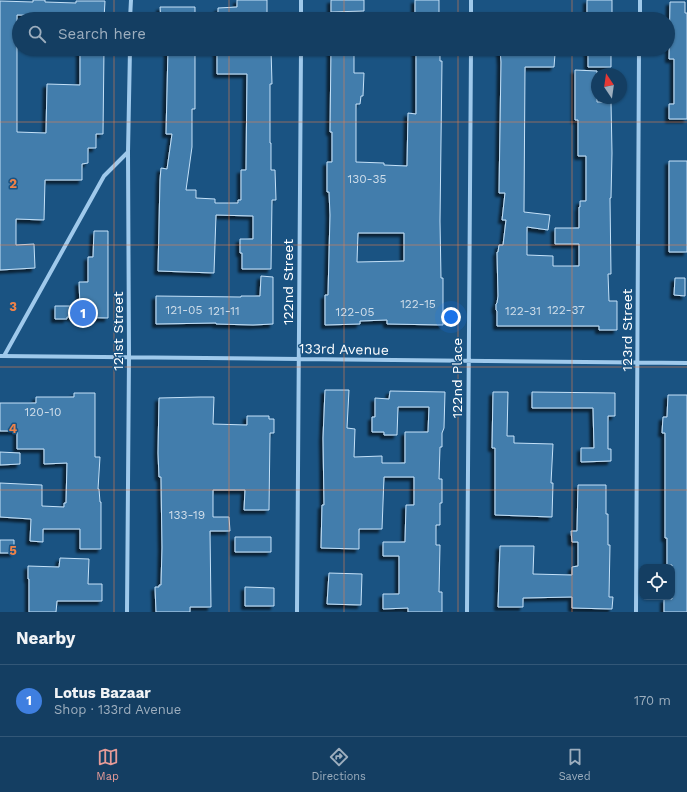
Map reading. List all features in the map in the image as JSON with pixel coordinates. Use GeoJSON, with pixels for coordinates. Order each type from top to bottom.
{"type":"FeatureCollection","features":[{"type":"Feature","properties":{"kind":"street"},"geometry":{"type":"LineString","coordinates":[[130,12],[131,0]]}},
{"type":"Feature","properties":{"kind":"street"},"geometry":{"type":"LineString","coordinates":[[301,0],[301,12]]}},
{"type":"Feature","properties":{"kind":"street"},"geometry":{"type":"LineString","coordinates":[[471,0],[471,12]]}},
{"type":"Feature","properties":{"kind":"street"},"geometry":{"type":"LineString","coordinates":[[640,0],[640,12]]}},
{"type":"Feature","properties":{"kind":"street","name":"121st Street"},"geometry":{"type":"LineString","coordinates":[[127,612],[129,357],[128,152],[130,56]]}},
{"type":"Feature","properties":{"kind":"street","name":"122nd Street"},"geometry":{"type":"LineString","coordinates":[[297,612],[301,56]]}},
{"type":"Feature","properties":{"kind":"street","name":"122nd Place"},"geometry":{"type":"LineString","coordinates":[[467,612],[471,56]]}},
{"type":"Feature","properties":{"kind":"street","name":"123rd Street"},"geometry":{"type":"LineString","coordinates":[[636,612],[639,56]]}},
{"type":"Feature","properties":{"kind":"street"},"geometry":{"type":"LineString","coordinates":[[2,356],[104,176],[128,152]]}},
{"type":"Feature","properties":{"kind":"street","name":"133rd Avenue"},"geometry":{"type":"LineString","coordinates":[[2,356],[687,363]]}},
{"type":"Feature","properties":{"kind":"building"},"geometry":{"type":"Polygon","coordinates":[[[33,0],[76,3],[76,1],[105,1],[104,12],[12,12],[12,56],[17,56],[17,132],[46,133],[47,84],[80,85],[80,56],[104,56],[103,134],[96,134],[96,148],[88,148],[88,163],[82,164],[82,180],[45,180],[44,220],[16,219],[16,245],[34,244],[35,268],[0,270],[0,1],[33,2],[33,0]]]}},
{"type":"Feature","properties":{"kind":"building"},"geometry":{"type":"Polygon","coordinates":[[[237,0],[267,0],[267,12],[218,12],[218,8],[237,7],[237,0]]]}},
{"type":"Feature","properties":{"kind":"building"},"geometry":{"type":"Polygon","coordinates":[[[331,0],[364,0],[364,11],[331,12],[331,0]]]}},
{"type":"Feature","properties":{"kind":"building"},"geometry":{"type":"Polygon","coordinates":[[[415,0],[439,0],[439,12],[415,12],[415,0]]]}},
{"type":"Feature","properties":{"kind":"building"},"geometry":{"type":"Polygon","coordinates":[[[587,0],[612,0],[612,12],[587,12],[587,0]]]}},
{"type":"Feature","properties":{"kind":"building"},"geometry":{"type":"Polygon","coordinates":[[[670,2],[685,2],[685,13],[687,13],[687,119],[669,119],[669,104],[674,104],[674,59],[669,59],[669,56],[675,56],[675,12],[670,12],[670,2]]]}},
{"type":"Feature","properties":{"kind":"building"},"geometry":{"type":"Polygon","coordinates":[[[160,7],[195,7],[195,12],[160,12],[160,7]]]}},
{"type":"Feature","properties":{"kind":"building"},"geometry":{"type":"Polygon","coordinates":[[[168,56],[195,56],[195,109],[192,109],[192,147],[186,190],[196,190],[196,198],[215,199],[215,203],[238,203],[238,200],[241,200],[241,170],[246,170],[247,74],[217,74],[217,56],[271,56],[270,143],[271,170],[275,170],[276,200],[272,200],[271,269],[242,269],[240,239],[253,239],[253,216],[216,215],[214,273],[158,271],[161,168],[167,169],[172,134],[166,134],[168,56]]]}},
{"type":"Feature","properties":{"kind":"building"},"geometry":{"type":"Polygon","coordinates":[[[331,56],[354,56],[354,73],[364,73],[363,96],[361,96],[360,104],[356,104],[356,162],[407,166],[408,113],[416,114],[416,56],[440,56],[440,61],[442,61],[440,221],[441,278],[443,278],[443,325],[387,324],[387,320],[360,321],[360,324],[325,325],[325,295],[328,295],[330,215],[329,192],[327,192],[327,162],[332,162],[332,132],[330,132],[331,56]],[[358,233],[357,262],[404,261],[404,233],[358,233]]]}},
{"type":"Feature","properties":{"kind":"building"},"geometry":{"type":"Polygon","coordinates":[[[501,56],[555,56],[554,67],[525,67],[524,212],[550,215],[548,230],[527,227],[527,255],[553,256],[553,266],[579,266],[579,244],[555,244],[555,228],[579,228],[580,201],[586,201],[586,156],[578,156],[578,120],[575,120],[575,70],[591,71],[591,104],[611,104],[611,274],[608,274],[609,301],[617,301],[617,330],[599,330],[599,326],[497,326],[497,252],[499,245],[503,245],[506,220],[502,220],[505,193],[499,193],[501,56]]]}},
{"type":"Feature","properties":{"kind":"building"},"geometry":{"type":"Polygon","coordinates":[[[588,56],[611,56],[611,67],[588,67],[588,56]]]}},
{"type":"Feature","properties":{"kind":"building"},"geometry":{"type":"Polygon","coordinates":[[[669,161],[687,161],[687,252],[669,252],[669,161]]]}},
{"type":"Feature","properties":{"kind":"building"},"geometry":{"type":"Polygon","coordinates":[[[94,231],[108,231],[108,318],[67,317],[67,319],[55,319],[55,306],[80,306],[79,282],[88,282],[88,257],[93,257],[94,231]]]}},
{"type":"Feature","properties":{"kind":"building"},"geometry":{"type":"Polygon","coordinates":[[[261,276],[273,277],[273,324],[156,324],[156,296],[260,296],[261,276]]]}},
{"type":"Feature","properties":{"kind":"building"},"geometry":{"type":"Polygon","coordinates":[[[675,278],[685,278],[685,296],[674,295],[675,278]]]}},
{"type":"Feature","properties":{"kind":"building"},"geometry":{"type":"Polygon","coordinates":[[[325,390],[349,390],[347,428],[355,429],[354,457],[382,456],[382,463],[405,463],[405,432],[428,432],[429,407],[398,407],[397,435],[384,435],[384,432],[372,432],[372,417],[375,417],[375,398],[389,399],[390,391],[445,392],[444,428],[442,433],[442,447],[440,447],[439,479],[442,479],[442,503],[440,503],[440,525],[436,525],[436,545],[440,545],[439,592],[442,592],[442,612],[408,612],[408,608],[383,609],[383,594],[399,594],[399,556],[383,556],[383,542],[405,542],[406,505],[414,505],[414,477],[384,477],[382,529],[359,529],[359,549],[321,548],[322,505],[324,505],[323,438],[325,390]]]}},
{"type":"Feature","properties":{"kind":"building"},"geometry":{"type":"Polygon","coordinates":[[[493,392],[508,392],[507,436],[514,436],[514,443],[553,444],[551,483],[553,483],[552,517],[495,515],[495,448],[492,448],[493,392]]]}},
{"type":"Feature","properties":{"kind":"building"},"geometry":{"type":"Polygon","coordinates":[[[532,392],[615,393],[615,416],[608,416],[608,449],[611,449],[611,461],[581,462],[581,448],[594,448],[593,408],[532,408],[532,392]]]}},
{"type":"Feature","properties":{"kind":"building"},"geometry":{"type":"Polygon","coordinates":[[[74,393],[95,393],[95,457],[100,457],[98,489],[101,502],[101,549],[80,549],[80,529],[43,529],[43,542],[30,541],[31,519],[0,517],[0,483],[42,485],[42,506],[64,507],[64,503],[66,503],[67,463],[44,464],[44,449],[17,449],[17,431],[0,431],[0,403],[36,403],[36,397],[74,397],[74,393]]]}},
{"type":"Feature","properties":{"kind":"building"},"geometry":{"type":"Polygon","coordinates":[[[668,395],[687,395],[687,612],[664,612],[664,600],[675,600],[675,564],[667,564],[667,538],[665,538],[665,433],[662,433],[663,417],[667,417],[668,395]]]}},
{"type":"Feature","properties":{"kind":"building"},"geometry":{"type":"Polygon","coordinates":[[[214,397],[213,424],[247,425],[247,416],[269,416],[269,419],[274,419],[274,433],[270,433],[269,510],[244,510],[245,490],[213,490],[213,517],[229,517],[230,531],[210,531],[211,607],[190,607],[190,612],[156,612],[155,587],[159,587],[159,585],[161,585],[162,548],[161,477],[159,477],[158,453],[159,398],[214,397]]]}},
{"type":"Feature","properties":{"kind":"building"},"geometry":{"type":"Polygon","coordinates":[[[0,452],[20,453],[20,464],[0,465],[0,452]]]}},
{"type":"Feature","properties":{"kind":"building"},"geometry":{"type":"Polygon","coordinates":[[[578,485],[606,485],[608,545],[610,545],[609,597],[613,597],[612,609],[572,608],[572,597],[523,598],[523,607],[498,607],[500,546],[534,546],[533,574],[572,575],[572,567],[578,566],[578,542],[572,542],[571,531],[577,531],[578,485]]]}},
{"type":"Feature","properties":{"kind":"building"},"geometry":{"type":"Polygon","coordinates":[[[235,537],[271,537],[271,552],[235,552],[235,537]]]}},
{"type":"Feature","properties":{"kind":"building"},"geometry":{"type":"Polygon","coordinates":[[[0,540],[14,540],[14,553],[0,553],[0,540]]]}},
{"type":"Feature","properties":{"kind":"building"},"geometry":{"type":"Polygon","coordinates":[[[60,558],[89,559],[88,584],[102,584],[102,601],[57,601],[56,612],[29,612],[28,566],[59,567],[60,558]]]}},
{"type":"Feature","properties":{"kind":"building"},"geometry":{"type":"Polygon","coordinates":[[[329,573],[362,574],[361,605],[327,604],[329,573]]]}},
{"type":"Feature","properties":{"kind":"building"},"geometry":{"type":"Polygon","coordinates":[[[245,587],[274,588],[274,606],[245,606],[245,587]]]}},
{"type":"Feature","properties":{"kind":"place","name":"Lotus Bazaar"},"geometry":{"type":"Point","coordinates":[83,313]}}]}
